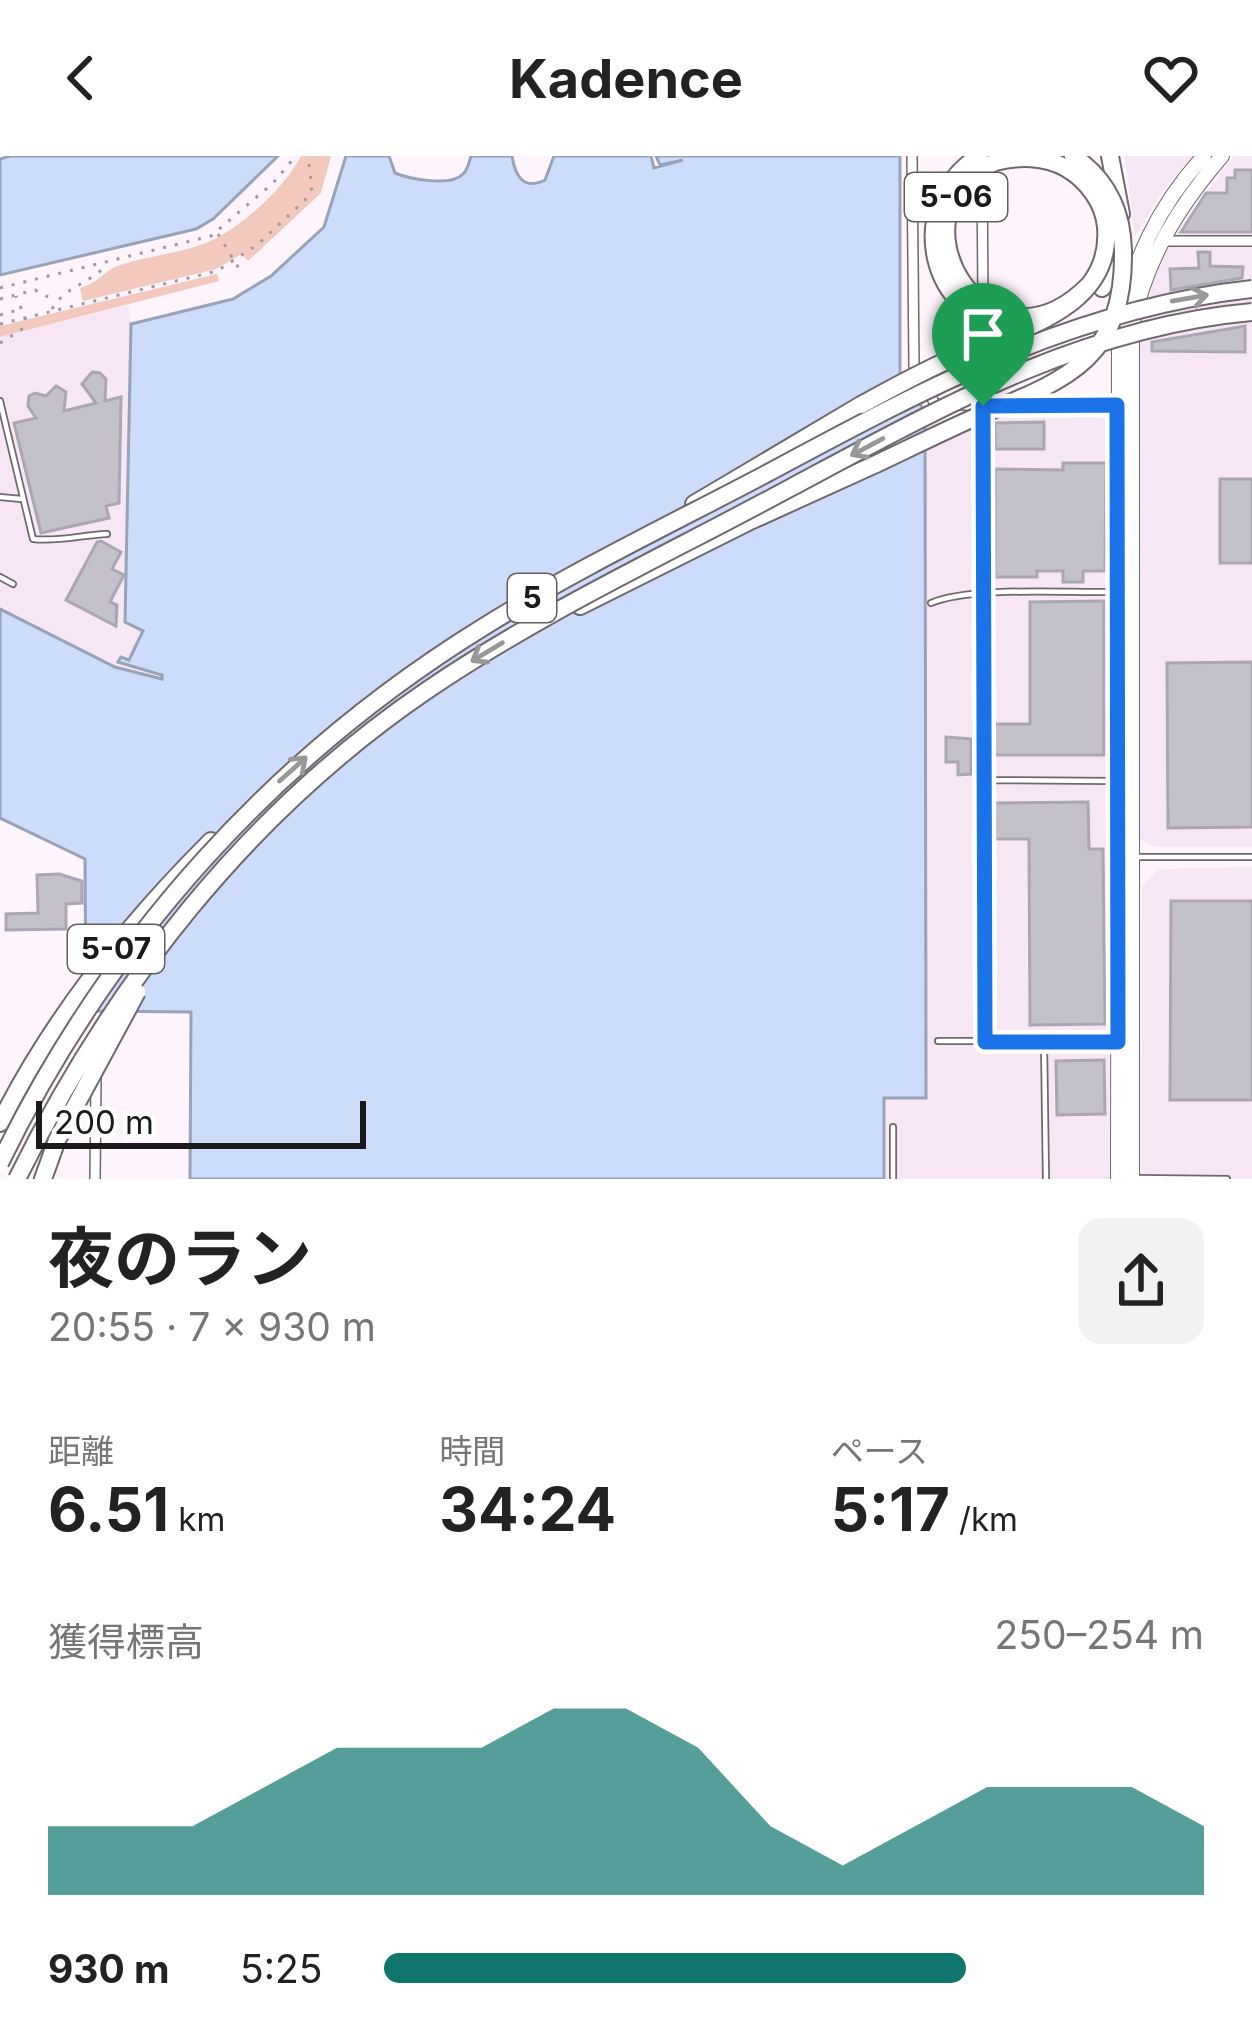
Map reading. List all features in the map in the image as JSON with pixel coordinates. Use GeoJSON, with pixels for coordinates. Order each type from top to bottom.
{"type":"FeatureCollection","features":[{"type":"Feature","properties":{"kind":"highway","name":"5-06"},"geometry":{"type":"LineString","coordinates":[[980,156],[946,187],[933,222],[936,260],[962,304],[997,326],[1036,329],[1071,315],[1095,286]]}},
{"type":"Feature","properties":{"kind":"highway"},"geometry":{"type":"LineString","coordinates":[[538,623],[610,593],[748,521],[1047,389],[1078,370],[1099,349],[1113,321],[1123,249],[1112,196],[1073,156]]}},
{"type":"Feature","properties":{"kind":"highway"},"geometry":{"type":"LineString","coordinates":[[1088,156],[1105,234],[1095,286]]}},
{"type":"Feature","properties":{"kind":"highway"},"geometry":{"type":"LineString","coordinates":[[1095,286],[1114,267],[1121,232],[1110,156]]}},
{"type":"Feature","properties":{"kind":"highway","name":"5-06"},"geometry":{"type":"LineString","coordinates":[[617,553],[804,436],[945,361],[1049,317],[1071,304],[1090,286],[1105,256],[1106,234],[1104,213],[1089,188],[1072,172],[1042,158],[1008,158],[988,166],[963,187],[947,224],[949,256],[970,294],[995,311],[1028,318],[1059,309],[1095,286]]}},
{"type":"Feature","properties":{"kind":"highway","name":"5"},"geometry":{"type":"LineString","coordinates":[[0,1163],[92,1000],[161,906],[247,812],[341,727],[411,674],[506,613],[617,553],[1012,350],[1139,308],[1252,290]]}},
{"type":"Feature","properties":{"kind":"highway","name":"5"},"geometry":{"type":"LineString","coordinates":[[17,1179],[107,1017],[200,896],[272,818],[350,748],[425,692],[538,623],[998,379],[1116,338],[1252,313]]}},
{"type":"Feature","properties":{"kind":"highway","name":"5-07"},"geometry":{"type":"LineString","coordinates":[[0,1123],[56,1028],[144,914],[214,838],[247,812]]}},
{"type":"Feature","properties":{"kind":"highway","name":"5-07"},"geometry":{"type":"LineString","coordinates":[[43,1179],[69,1114],[116,1027],[200,896]]}},
{"type":"Feature","properties":{"kind":"street"},"geometry":{"type":"LineString","coordinates":[[912,156],[914,366],[934,404],[1124,405]]}},
{"type":"Feature","properties":{"kind":"street"},"geometry":{"type":"LineString","coordinates":[[980,156],[983,406]]}},
{"type":"Feature","properties":{"kind":"street"},"geometry":{"type":"LineString","coordinates":[[1132,1178],[1125,1041],[1124,405],[1132,326],[1154,238],[1173,192],[1204,156]]}},
{"type":"Feature","properties":{"kind":"street"},"geometry":{"type":"LineString","coordinates":[[1154,238],[1222,156]]}},
{"type":"Feature","properties":{"kind":"street"},"geometry":{"type":"LineString","coordinates":[[1154,238],[1252,241]]}},
{"type":"Feature","properties":{"kind":"street"},"geometry":{"type":"LineString","coordinates":[[1118,1179],[1131,857],[1124,781]]}},
{"type":"Feature","properties":{"kind":"street"},"geometry":{"type":"LineString","coordinates":[[94,1179],[96,1025]]}},
{"type":"Feature","properties":{"kind":"lane"},"geometry":{"type":"LineString","coordinates":[[0,401],[33,539],[56,542],[107,535]]}},
{"type":"Feature","properties":{"kind":"lane"},"geometry":{"type":"LineString","coordinates":[[983,406],[985,1042]]}},
{"type":"Feature","properties":{"kind":"lane"},"geometry":{"type":"LineString","coordinates":[[0,497],[21,499]]}},
{"type":"Feature","properties":{"kind":"lane"},"geometry":{"type":"LineString","coordinates":[[0,578],[13,584]]}},
{"type":"Feature","properties":{"kind":"lane"},"geometry":{"type":"LineString","coordinates":[[932,603],[950,595],[1124,592]]}},
{"type":"Feature","properties":{"kind":"lane"},"geometry":{"type":"LineString","coordinates":[[984,780],[1124,781]]}},
{"type":"Feature","properties":{"kind":"lane"},"geometry":{"type":"LineString","coordinates":[[1131,857],[1252,857]]}},
{"type":"Feature","properties":{"kind":"lane"},"geometry":{"type":"LineString","coordinates":[[938,1041],[1125,1041]]}},
{"type":"Feature","properties":{"kind":"lane"},"geometry":{"type":"LineString","coordinates":[[1043,1042],[1046,1179]]}},
{"type":"Feature","properties":{"kind":"lane"},"geometry":{"type":"LineString","coordinates":[[893,1127],[893,1179]]}},
{"type":"Feature","properties":{"kind":"lane"},"geometry":{"type":"LineString","coordinates":[[1132,1178],[1227,1179]]}},
{"type":"Feature","properties":{"kind":"path"},"geometry":{"type":"LineString","coordinates":[[0,288],[217,232],[296,156]]}},
{"type":"Feature","properties":{"kind":"path"},"geometry":{"type":"LineString","coordinates":[[0,324],[218,271],[235,262],[305,200],[311,188],[308,156]]}},
{"type":"Feature","properties":{"kind":"path"},"geometry":{"type":"LineString","coordinates":[[217,232],[241,272]]}},
{"type":"Feature","properties":{"kind":"path"},"geometry":{"type":"LineString","coordinates":[[51,311],[75,284],[96,276],[108,262]]}},
{"type":"Feature","properties":{"kind":"path"},"geometry":{"type":"LineString","coordinates":[[0,298],[35,290],[56,301]]}},
{"type":"Feature","properties":{"kind":"path"},"geometry":{"type":"LineString","coordinates":[[0,343],[21,330],[26,317],[16,296]]}},
{"type":"Feature","properties":{"kind":"path"},"geometry":{"type":"LineString","coordinates":[[0,314],[22,309]]}},
{"type":"Feature","properties":{"kind":"shaded area"},"geometry":{"type":"Polygon","coordinates":[[[301,156],[331,156],[321,193],[248,261],[242,254],[216,269],[83,301],[80,288],[115,267],[193,247],[231,229],[272,195],[301,156]]]}},
{"type":"Feature","properties":{"kind":"shaded area"},"geometry":{"type":"Polygon","coordinates":[[[1125,156],[1194,156],[1166,186],[1135,236],[1125,156]]]}},
{"type":"Feature","properties":{"kind":"shaded area"},"geometry":{"type":"Polygon","coordinates":[[[1234,156],[1252,156],[1252,847],[1155,847],[1139,839],[1140,353],[1146,290],[1161,253],[1234,156]]]}},
{"type":"Feature","properties":{"kind":"shaded area"},"geometry":{"type":"Polygon","coordinates":[[[217,274],[219,281],[0,337],[0,326],[217,274]]]}},
{"type":"Feature","properties":{"kind":"shaded area"},"geometry":{"type":"Polygon","coordinates":[[[128,305],[125,622],[143,631],[128,661],[118,662],[163,676],[162,680],[118,665],[115,668],[0,609],[0,337],[128,305]]]}},
{"type":"Feature","properties":{"kind":"shaded area"},"geometry":{"type":"Polygon","coordinates":[[[1098,414],[1106,421],[1110,1179],[884,1179],[884,1097],[926,1097],[924,421],[1098,414]]]}},
{"type":"Feature","properties":{"kind":"shaded area"},"geometry":{"type":"Polygon","coordinates":[[[1252,867],[1252,1179],[1141,1179],[1142,886],[1158,869],[1252,867]]]}},
{"type":"Feature","properties":{"kind":"water"},"geometry":{"type":"Polygon","coordinates":[[[278,156],[213,219],[196,229],[0,275],[0,159],[278,156]]]}},
{"type":"Feature","properties":{"kind":"water"},"geometry":{"type":"Polygon","coordinates":[[[346,156],[389,156],[395,173],[440,181],[463,174],[471,156],[512,156],[518,175],[531,184],[545,180],[554,156],[651,156],[654,168],[683,160],[660,165],[656,156],[900,156],[900,373],[925,412],[926,1098],[884,1098],[884,1179],[190,1179],[191,1012],[86,1011],[85,859],[0,818],[0,609],[115,667],[162,679],[162,675],[118,662],[121,657],[129,660],[143,631],[125,622],[131,324],[233,299],[271,276],[324,227],[346,156]]]}},
{"type":"Feature","properties":{"kind":"building"},"geometry":{"type":"Polygon","coordinates":[[[1235,170],[1252,170],[1252,232],[1181,232],[1206,193],[1227,193],[1227,178],[1235,178],[1235,170]]]}},
{"type":"Feature","properties":{"kind":"building"},"geometry":{"type":"Polygon","coordinates":[[[1198,252],[1210,252],[1210,266],[1243,267],[1242,278],[1171,290],[1170,269],[1199,268],[1198,252]]]}},
{"type":"Feature","properties":{"kind":"building"},"geometry":{"type":"Polygon","coordinates":[[[1245,326],[1245,352],[1152,351],[1152,342],[1245,326]]]}},
{"type":"Feature","properties":{"kind":"building"},"geometry":{"type":"Polygon","coordinates":[[[92,372],[106,379],[105,401],[121,397],[119,503],[106,506],[109,518],[41,533],[14,423],[36,418],[28,406],[29,396],[46,396],[56,386],[66,392],[64,411],[96,403],[82,384],[92,372]]]}},
{"type":"Feature","properties":{"kind":"building"},"geometry":{"type":"Polygon","coordinates":[[[1044,422],[1044,449],[995,449],[995,423],[1044,422]]]}},
{"type":"Feature","properties":{"kind":"building"},"geometry":{"type":"Polygon","coordinates":[[[1063,463],[1106,463],[1105,571],[1083,571],[1083,582],[1063,582],[1063,571],[1037,571],[1037,577],[995,577],[995,469],[1063,470],[1063,463]]]}},
{"type":"Feature","properties":{"kind":"building"},"geometry":{"type":"Polygon","coordinates":[[[1220,479],[1252,479],[1252,563],[1220,563],[1220,479]]]}},
{"type":"Feature","properties":{"kind":"building"},"geometry":{"type":"Polygon","coordinates":[[[101,541],[121,552],[112,569],[124,575],[110,602],[117,605],[116,626],[66,600],[101,541]]]}},
{"type":"Feature","properties":{"kind":"building"},"geometry":{"type":"Polygon","coordinates":[[[1104,601],[1104,755],[994,755],[994,724],[1030,724],[1030,602],[1104,601]]]}},
{"type":"Feature","properties":{"kind":"building"},"geometry":{"type":"Polygon","coordinates":[[[1252,662],[1252,827],[1168,828],[1167,663],[1252,662]]]}},
{"type":"Feature","properties":{"kind":"building"},"geometry":{"type":"Polygon","coordinates":[[[946,737],[971,739],[971,774],[958,775],[958,762],[946,762],[946,737]]]}},
{"type":"Feature","properties":{"kind":"building"},"geometry":{"type":"Polygon","coordinates":[[[1088,802],[1089,849],[1103,849],[1105,1024],[1030,1025],[1029,839],[995,839],[995,803],[1088,802]]]}},
{"type":"Feature","properties":{"kind":"building"},"geometry":{"type":"Polygon","coordinates":[[[59,874],[82,881],[82,903],[66,904],[66,929],[6,930],[6,914],[38,913],[37,875],[59,874]]]}},
{"type":"Feature","properties":{"kind":"building"},"geometry":{"type":"Polygon","coordinates":[[[1171,901],[1252,901],[1252,1100],[1170,1100],[1171,901]]]}},
{"type":"Feature","properties":{"kind":"building"},"geometry":{"type":"Polygon","coordinates":[[[1104,1060],[1105,1114],[1057,1115],[1056,1061],[1104,1060]]]}},
{"type":"Feature","properties":{"kind":"route"},"geometry":{"type":"LineString","coordinates":[[1117,405],[1118,1042],[985,1042],[983,406],[1117,405]]}}]}
